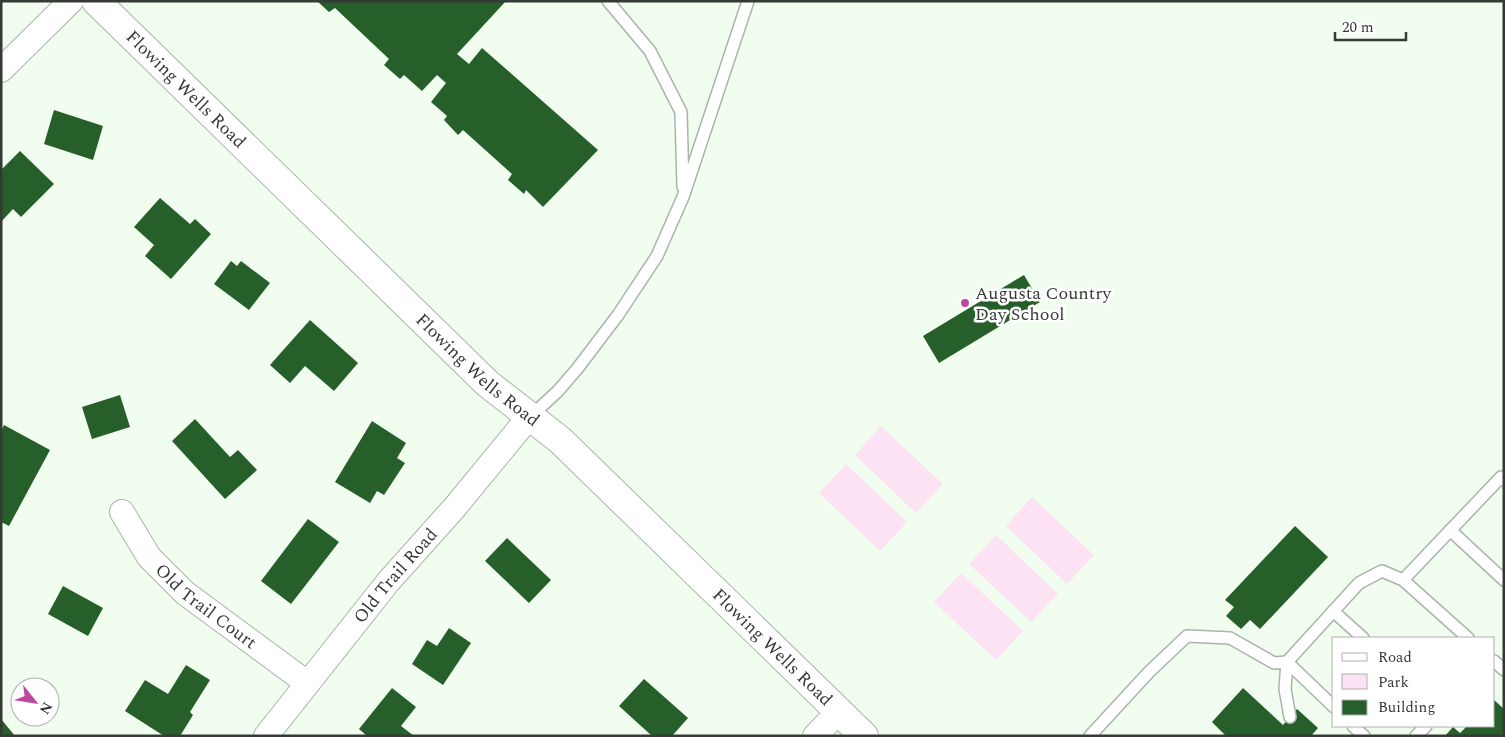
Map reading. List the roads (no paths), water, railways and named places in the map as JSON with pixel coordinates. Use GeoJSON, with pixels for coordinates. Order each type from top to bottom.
{"type":"FeatureCollection","features":[{"type":"Feature","properties":{"kind":"main road","name":"Flowing Wells Road"},"geometry":{"type":"LineString","coordinates":[[96,1],[488,384],[529,418],[560,440],[864,736]]}},
{"type":"Feature","properties":{"kind":"street"},"geometry":{"type":"LineString","coordinates":[[1,70],[71,1]]}},
{"type":"Feature","properties":{"kind":"street","name":"Old Trail Road"},"geometry":{"type":"LineString","coordinates":[[266,736],[388,582],[455,507],[529,418]]}},
{"type":"Feature","properties":{"kind":"street","name":"Old Trail Court"},"geometry":{"type":"LineString","coordinates":[[122,512],[149,557],[185,592],[307,683]]}},
{"type":"Feature","properties":{"kind":"street"},"geometry":{"type":"LineString","coordinates":[[815,736],[838,712]]}},
{"type":"Feature","properties":{"kind":"lane"},"geometry":{"type":"LineString","coordinates":[[608,1],[650,51],[681,112],[683,197]]}},
{"type":"Feature","properties":{"kind":"lane"},"geometry":{"type":"LineString","coordinates":[[529,418],[558,391],[577,369],[618,315],[657,256],[683,197],[748,1]]}},
{"type":"Feature","properties":{"kind":"lane"},"geometry":{"type":"LineString","coordinates":[[1403,580],[1502,478]]}},
{"type":"Feature","properties":{"kind":"lane"},"geometry":{"type":"LineString","coordinates":[[1450,530],[1504,580]]}},
{"type":"Feature","properties":{"kind":"lane"},"geometry":{"type":"LineString","coordinates":[[1290,717],[1285,689],[1287,662],[1359,583],[1382,571],[1403,580],[1467,637]]}},
{"type":"Feature","properties":{"kind":"lane"},"geometry":{"type":"LineString","coordinates":[[1334,611],[1362,637]]}},
{"type":"Feature","properties":{"kind":"lane"},"geometry":{"type":"LineString","coordinates":[[1090,736],[1149,672],[1187,636],[1230,638],[1274,663],[1287,662],[1332,705]]}},
{"type":"Feature","properties":{"kind":"lane"},"geometry":{"type":"LineString","coordinates":[[1355,727],[1364,736]]}},
{"type":"Feature","properties":{"kind":"lane"},"geometry":{"type":"LineString","coordinates":[[1416,736],[1425,727]]}},
{"type":"Feature","properties":{"kind":"place","name":"Augusta Country Day School"},"geometry":{"type":"Point","coordinates":[965,303]}}]}
